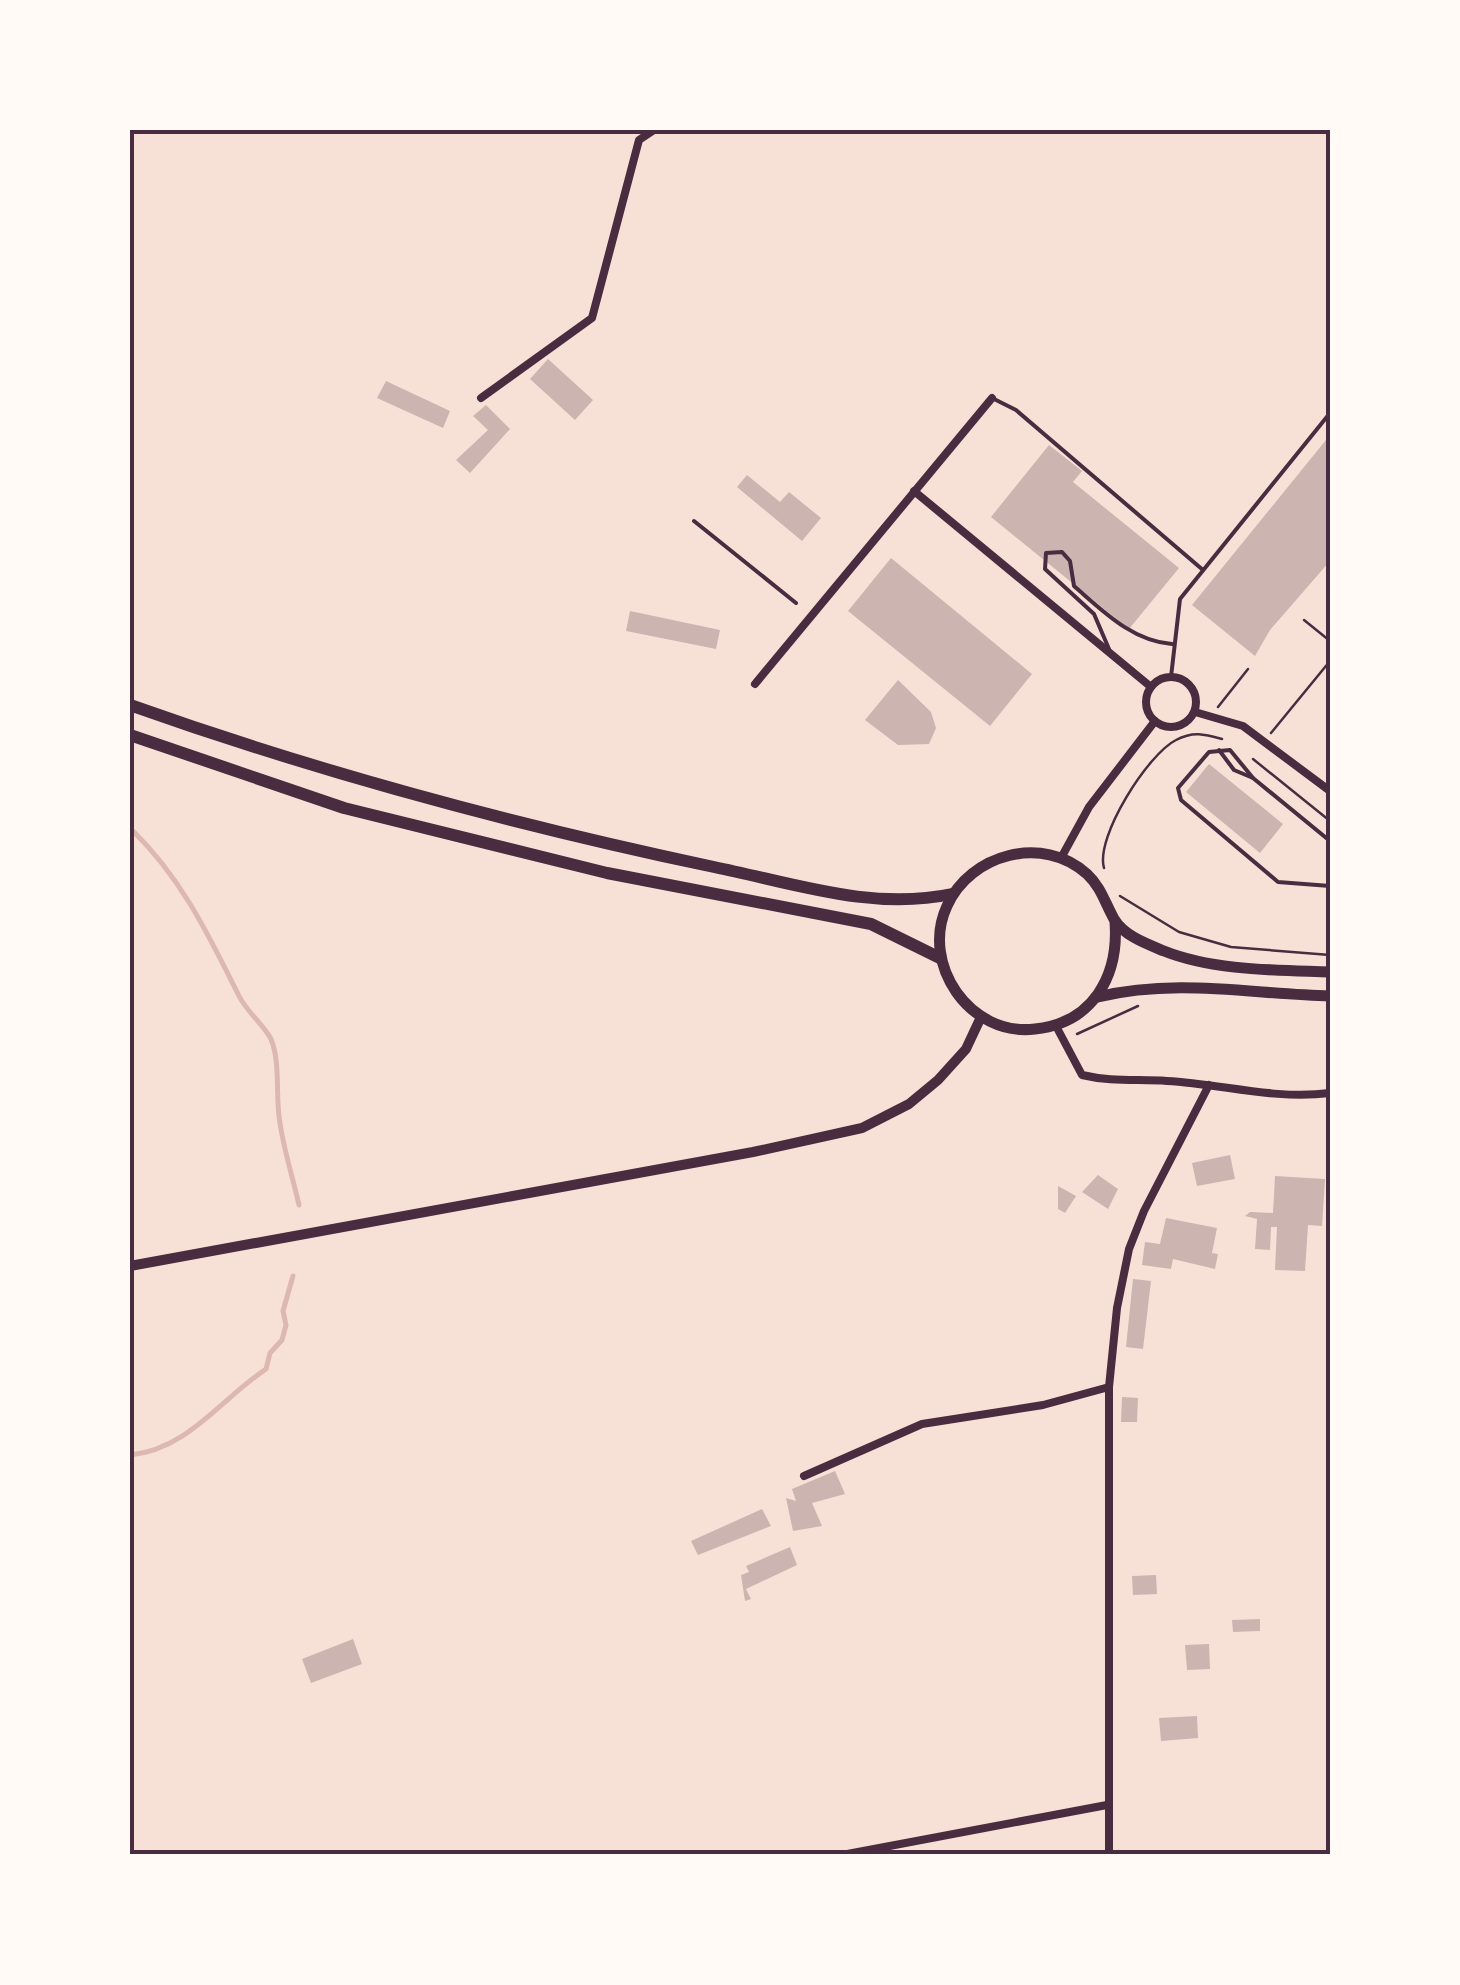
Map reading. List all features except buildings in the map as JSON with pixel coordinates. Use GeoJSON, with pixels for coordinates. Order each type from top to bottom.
{"type":"FeatureCollection","features":[{"type":"Feature","properties":{"kind":"highway"},"geometry":{"type":"LineString","coordinates":[[130,705],[356,782],[612,846],[881,902],[952,894]]}},
{"type":"Feature","properties":{"kind":"highway"},"geometry":{"type":"LineString","coordinates":[[130,734],[360,812],[607,873],[870,924],[940,958]]}},
{"type":"Feature","properties":{"kind":"main road"},"geometry":{"type":"LineString","coordinates":[[1330,972],[1240,966],[1169,953],[1131,936],[1116,922],[1095,884],[1061,858],[1030,852],[1000,856],[972,871],[952,894],[939,936],[940,958],[955,991],[981,1016],[1005,1027],[1030,1030],[1056,1026],[1098,997],[1135,988],[1179,986],[1330,996]]}},
{"type":"Feature","properties":{"kind":"main road"},"geometry":{"type":"LineString","coordinates":[[1098,997],[1111,974],[1117,948],[1116,922]]}},
{"type":"Feature","properties":{"kind":"main road"},"geometry":{"type":"LineString","coordinates":[[130,1266],[752,1152],[862,1128],[909,1104],[938,1080],[966,1049],[981,1016]]}},
{"type":"Feature","properties":{"kind":"street"},"geometry":{"type":"LineString","coordinates":[[481,398],[592,318],[639,140],[654,130]]}},
{"type":"Feature","properties":{"kind":"street"},"geometry":{"type":"LineString","coordinates":[[755,684],[992,398]]}},
{"type":"Feature","properties":{"kind":"street"},"geometry":{"type":"LineString","coordinates":[[914,490],[1151,687]]}},
{"type":"Feature","properties":{"kind":"street"},"geometry":{"type":"LineString","coordinates":[[1171,677],[1190,685],[1196,698],[1194,712],[1177,727],[1155,721],[1146,701],[1151,687],[1171,677]]}},
{"type":"Feature","properties":{"kind":"street"},"geometry":{"type":"LineString","coordinates":[[1194,712],[1243,726],[1330,791]]}},
{"type":"Feature","properties":{"kind":"street"},"geometry":{"type":"LineString","coordinates":[[1061,858],[1090,807],[1155,721]]}},
{"type":"Feature","properties":{"kind":"street"},"geometry":{"type":"LineString","coordinates":[[1056,1026],[1082,1075],[1106,1081],[1210,1085],[1250,1094],[1330,1093]]}},
{"type":"Feature","properties":{"kind":"street"},"geometry":{"type":"LineString","coordinates":[[1109,1855],[1109,1388],[1117,1308],[1129,1249],[1210,1085]]}},
{"type":"Feature","properties":{"kind":"street"},"geometry":{"type":"LineString","coordinates":[[804,1476],[922,1424],[1043,1406],[1109,1388]]}},
{"type":"Feature","properties":{"kind":"street"},"geometry":{"type":"LineString","coordinates":[[842,1855],[1107,1806]]}},
{"type":"Feature","properties":{"kind":"lane"},"geometry":{"type":"LineString","coordinates":[[992,398],[1031,422],[1203,570]]}},
{"type":"Feature","properties":{"kind":"lane"},"geometry":{"type":"LineString","coordinates":[[1171,677],[1180,598],[1330,414]]}},
{"type":"Feature","properties":{"kind":"lane"},"geometry":{"type":"LineString","coordinates":[[694,522],[796,603]]}},
{"type":"Feature","properties":{"kind":"lane"},"geometry":{"type":"LineString","coordinates":[[1110,654],[1094,614],[1045,569],[1046,553],[1062,552],[1070,561],[1074,586],[1120,625],[1135,634],[1172,644]]}},
{"type":"Feature","properties":{"kind":"lane"},"geometry":{"type":"LineString","coordinates":[[1219,749],[1234,770],[1252,778]]}},
{"type":"Feature","properties":{"kind":"lane"},"geometry":{"type":"LineString","coordinates":[[1330,841],[1252,778],[1230,750],[1210,752],[1178,788],[1181,800],[1278,882],[1330,886]]}},
{"type":"Feature","properties":{"kind":"path"},"geometry":{"type":"LineString","coordinates":[[1304,620],[1330,641]]}},
{"type":"Feature","properties":{"kind":"path"},"geometry":{"type":"LineString","coordinates":[[1330,661],[1252,758],[1330,820]]}},
{"type":"Feature","properties":{"kind":"path"},"geometry":{"type":"LineString","coordinates":[[1210,717],[1248,668]]}},
{"type":"Feature","properties":{"kind":"path"},"geometry":{"type":"LineString","coordinates":[[1104,870],[1100,856],[1106,832],[1174,740],[1198,732],[1232,742]]}},
{"type":"Feature","properties":{"kind":"path"},"geometry":{"type":"LineString","coordinates":[[1116,894],[1179,932],[1231,947],[1330,955]]}},
{"type":"Feature","properties":{"kind":"path"},"geometry":{"type":"LineString","coordinates":[[1063,1042],[1152,1000]]}},
{"type":"Feature","properties":{"kind":"waterway"},"geometry":{"type":"LineString","coordinates":[[133,831],[180,888],[242,1002],[271,1039],[282,1133],[299,1205]]}},
{"type":"Feature","properties":{"kind":"waterway"},"geometry":{"type":"LineString","coordinates":[[130,1455],[169,1444],[186,1434],[266,1369],[270,1353],[282,1340],[286,1325],[283,1311],[293,1276]]}}]}
